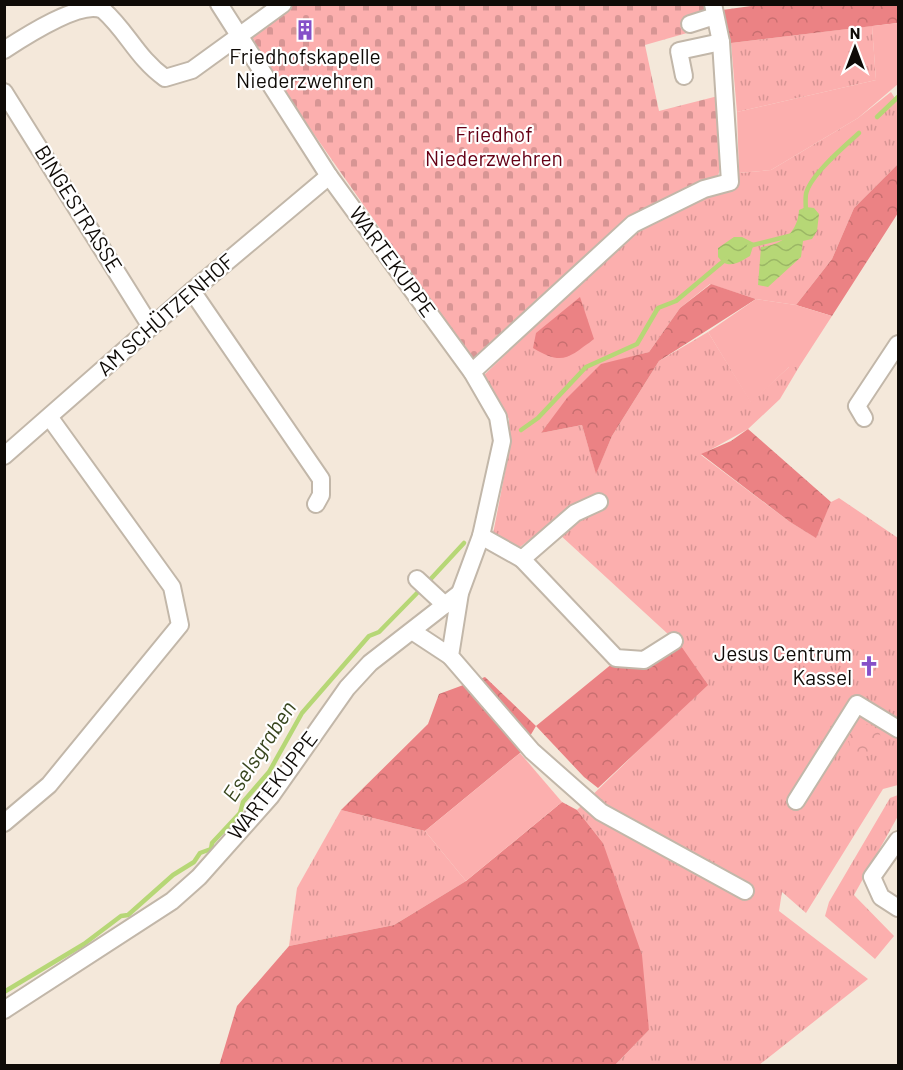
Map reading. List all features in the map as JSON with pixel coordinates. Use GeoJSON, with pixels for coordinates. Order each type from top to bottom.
{"type":"FeatureCollection","features":[{"type":"Feature","properties":{"kind":"street","name":"WARTEKUPPE"},"geometry":{"type":"LineString","coordinates":[[219,4],[329,176],[472,372],[498,417],[502,441],[481,536],[460,593],[450,656]]}},
{"type":"Feature","properties":{"kind":"street"},"geometry":{"type":"LineString","coordinates":[[4,50],[50,19],[88,5],[101,9],[147,65],[165,78],[192,70],[283,4]]}},
{"type":"Feature","properties":{"kind":"street"},"geometry":{"type":"LineString","coordinates":[[472,372],[633,224],[704,189],[730,182],[721,42],[714,10],[690,24]]}},
{"type":"Feature","properties":{"kind":"street"},"geometry":{"type":"LineString","coordinates":[[684,76],[679,51],[721,42]]}},
{"type":"Feature","properties":{"kind":"street","name":"BINGESTRASSE"},"geometry":{"type":"LineString","coordinates":[[4,92],[151,327]]}},
{"type":"Feature","properties":{"kind":"street","name":"AM SCHÜTZENHOF"},"geometry":{"type":"LineString","coordinates":[[4,456],[192,291],[329,176]]}},
{"type":"Feature","properties":{"kind":"street"},"geometry":{"type":"LineString","coordinates":[[192,291],[321,479],[321,495],[316,504]]}},
{"type":"Feature","properties":{"kind":"street"},"geometry":{"type":"LineString","coordinates":[[864,418],[857,406],[898,344]]}},
{"type":"Feature","properties":{"kind":"street"},"geometry":{"type":"LineString","coordinates":[[4,823],[49,785],[180,625],[172,587],[50,418]]}},
{"type":"Feature","properties":{"kind":"street"},"geometry":{"type":"LineString","coordinates":[[522,559],[575,513],[599,502]]}},
{"type":"Feature","properties":{"kind":"street"},"geometry":{"type":"LineString","coordinates":[[481,536],[522,559],[616,658],[644,660],[674,641]]}},
{"type":"Feature","properties":{"kind":"street"},"geometry":{"type":"LineString","coordinates":[[422,584],[445,605]]}},
{"type":"Feature","properties":{"kind":"street","name":"WARTEKUPPE"},"geometry":{"type":"LineString","coordinates":[[4,1010],[172,901],[199,877],[271,796],[347,688],[370,663],[460,593]]}},
{"type":"Feature","properties":{"kind":"street"},"geometry":{"type":"LineString","coordinates":[[412,631],[450,656],[532,751],[601,812],[745,891]]}},
{"type":"Feature","properties":{"kind":"street"},"geometry":{"type":"LineString","coordinates":[[796,801],[857,704],[898,729]]}},
{"type":"Feature","properties":{"kind":"street"},"geometry":{"type":"LineString","coordinates":[[898,840],[872,877],[881,897],[898,908]]}},
{"type":"Feature","properties":{"kind":"green space"},"geometry":{"type":"Polygon","coordinates":[[[766,4],[898,5],[898,23],[731,43],[722,10],[766,4]]]}},
{"type":"Feature","properties":{"kind":"green space","name":"Friedhof Niederzwehren"},"geometry":{"type":"Polygon","coordinates":[[[292,5],[708,5],[710,18],[708,27],[645,45],[659,111],[718,96],[724,155],[718,176],[628,219],[472,360],[246,37],[292,5]]]}},
{"type":"Feature","properties":{"kind":"green space"},"geometry":{"type":"Polygon","coordinates":[[[898,23],[898,84],[858,118],[771,170],[739,173],[737,112],[876,80],[872,26],[898,23]]]}},
{"type":"Feature","properties":{"kind":"green space"},"geometry":{"type":"Polygon","coordinates":[[[872,26],[876,80],[737,112],[731,43],[872,26]]]}},
{"type":"Feature","properties":{"kind":"green space"},"geometry":{"type":"Polygon","coordinates":[[[891,92],[898,103],[898,164],[854,208],[832,259],[796,305],[756,299],[710,284],[680,308],[649,352],[601,365],[541,433],[582,425],[596,473],[612,436],[659,361],[708,332],[751,402],[789,367],[799,367],[780,399],[748,429],[701,455],[790,522],[815,537],[831,502],[839,498],[898,538],[898,785],[883,789],[806,913],[782,892],[779,911],[868,979],[759,1065],[615,1065],[649,1030],[603,843],[577,810],[652,737],[681,646],[559,534],[553,522],[520,547],[493,534],[509,451],[509,419],[483,376],[636,230],[708,194],[733,186],[739,173],[771,170],[858,118],[891,92]]]}},
{"type":"Feature","properties":{"kind":"green space"},"geometry":{"type":"Polygon","coordinates":[[[898,164],[898,213],[832,316],[796,305],[832,259],[854,208],[898,164]]]}},
{"type":"Feature","properties":{"kind":"green space"},"geometry":{"type":"Polygon","coordinates":[[[711,284],[756,299],[659,361],[612,436],[596,474],[582,425],[541,433],[567,398],[601,364],[649,352],[680,308],[711,284]]]}},
{"type":"Feature","properties":{"kind":"green space"},"geometry":{"type":"Polygon","coordinates":[[[580,297],[594,339],[571,355],[559,358],[543,354],[533,348],[536,333],[580,297]]]}},
{"type":"Feature","properties":{"kind":"green space"},"geometry":{"type":"Polygon","coordinates":[[[756,299],[796,305],[832,316],[799,367],[789,367],[751,403],[708,332],[756,299]]]}},
{"type":"Feature","properties":{"kind":"green space"},"geometry":{"type":"Polygon","coordinates":[[[748,429],[831,502],[816,538],[790,522],[701,454],[731,441],[748,429]]]}},
{"type":"Feature","properties":{"kind":"green space"},"geometry":{"type":"Polygon","coordinates":[[[681,646],[708,685],[598,788],[584,777],[536,726],[613,663],[647,665],[681,646]]]}},
{"type":"Feature","properties":{"kind":"green space"},"geometry":{"type":"Polygon","coordinates":[[[485,677],[536,726],[520,753],[425,831],[341,810],[428,724],[439,694],[485,677]]]}},
{"type":"Feature","properties":{"kind":"green space"},"geometry":{"type":"Polygon","coordinates":[[[865,724],[877,728],[881,740],[877,752],[865,756],[853,752],[849,740],[853,728],[865,724]]]}},
{"type":"Feature","properties":{"kind":"green space"},"geometry":{"type":"Polygon","coordinates":[[[520,753],[562,802],[466,881],[425,831],[520,753]]]}},
{"type":"Feature","properties":{"kind":"green space"},"geometry":{"type":"Polygon","coordinates":[[[898,795],[898,816],[854,895],[894,936],[875,959],[825,916],[829,902],[890,798],[898,795]]]}},
{"type":"Feature","properties":{"kind":"green space"},"geometry":{"type":"Polygon","coordinates":[[[562,802],[577,810],[603,843],[642,955],[649,1030],[615,1065],[219,1066],[237,1006],[289,946],[394,925],[466,881],[562,802]]]}},
{"type":"Feature","properties":{"kind":"green space"},"geometry":{"type":"Polygon","coordinates":[[[341,810],[425,831],[466,881],[394,925],[289,946],[297,888],[341,810]]]}},
{"type":"Feature","properties":{"kind":"water"},"geometry":{"type":"Polygon","coordinates":[[[806,207],[814,208],[819,214],[817,231],[812,239],[803,241],[801,257],[768,287],[758,285],[761,247],[769,246],[788,236],[796,225],[799,210],[806,207]]]}},
{"type":"Feature","properties":{"kind":"water"},"geometry":{"type":"Polygon","coordinates":[[[734,237],[742,237],[754,243],[750,256],[737,263],[729,264],[718,257],[718,248],[734,237]]]}},
{"type":"Feature","properties":{"kind":"waterway","name":"Eselsgraben"},"geometry":{"type":"LineString","coordinates":[[877,117],[898,97]]}},
{"type":"Feature","properties":{"kind":"waterway","name":"Eselsgraben"},"geometry":{"type":"LineString","coordinates":[[806,213],[806,194],[814,178],[859,133]]}},
{"type":"Feature","properties":{"kind":"waterway","name":"Eselsgraben"},"geometry":{"type":"LineString","coordinates":[[749,246],[793,235]]}},
{"type":"Feature","properties":{"kind":"waterway","name":"Eselsgraben"},"geometry":{"type":"LineString","coordinates":[[521,430],[538,418],[586,367],[637,344],[658,308],[676,301],[726,259]]}},
{"type":"Feature","properties":{"kind":"waterway","name":"Eselsgraben"},"geometry":{"type":"LineString","coordinates":[[427,583],[464,543]]}},
{"type":"Feature","properties":{"kind":"waterway","name":"Eselsgraben"},"geometry":{"type":"LineString","coordinates":[[4,992],[84,944],[121,916],[128,915],[173,875],[194,862],[200,853],[211,849],[212,843],[240,813],[243,802],[269,772],[302,713],[369,636],[379,632],[421,589]]}},
{"type":"Feature","properties":{"kind":"place","name":"Friedhofskapelle Niederzwehren"},"geometry":{"type":"Point","coordinates":[305,30]}},
{"type":"Feature","properties":{"kind":"place","name":"Jesus Centrum Kassel"},"geometry":{"type":"Point","coordinates":[869,666]}}]}
